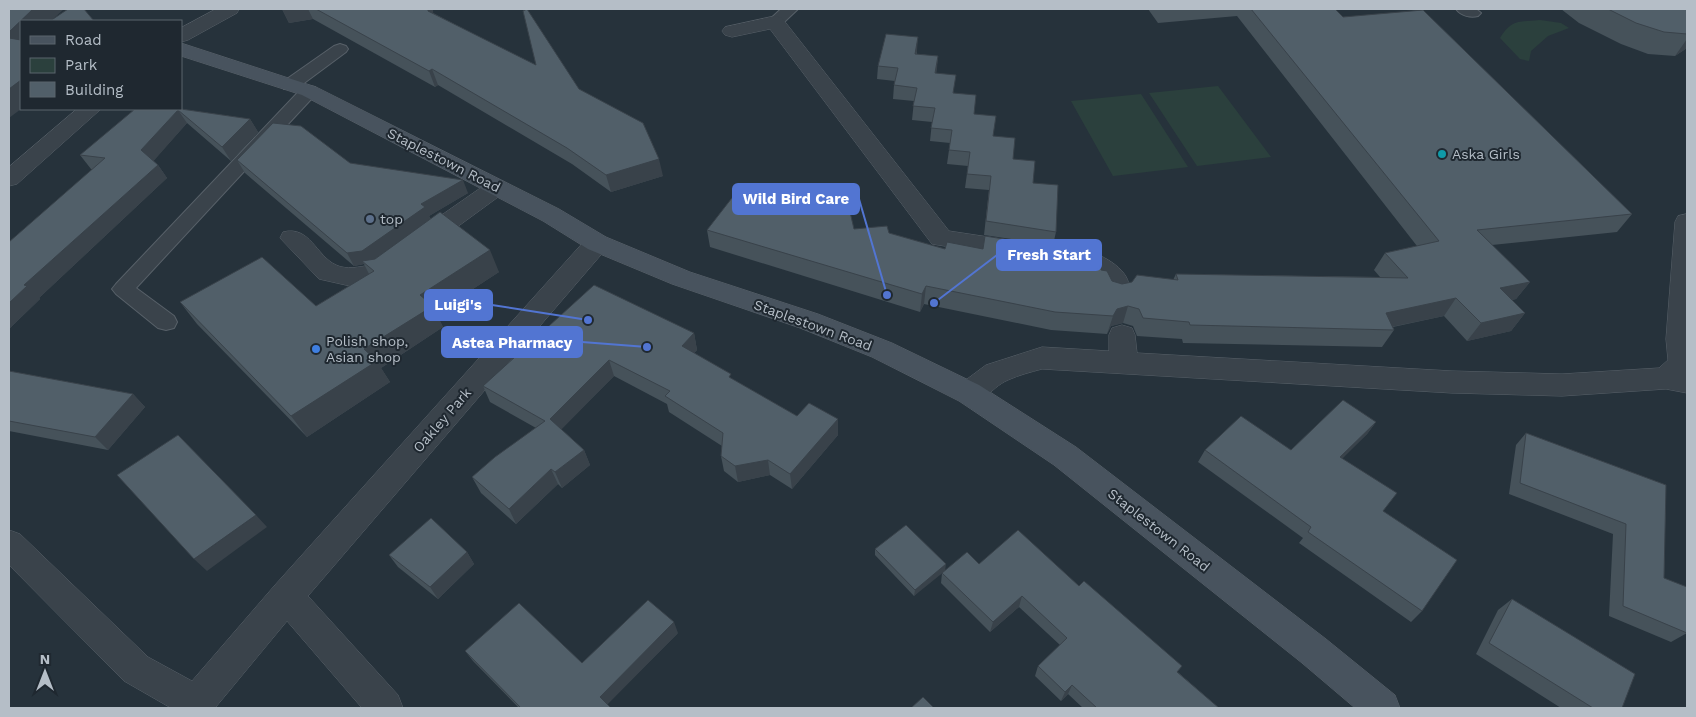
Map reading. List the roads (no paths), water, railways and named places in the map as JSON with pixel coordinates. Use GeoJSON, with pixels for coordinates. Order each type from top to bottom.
{"type":"FeatureCollection","features":[{"type":"Feature","properties":{"kind":"main road","name":"Staplestown Road"},"geometry":{"type":"LineString","coordinates":[[182,49],[300,88],[551,215],[598,243],[681,278],[809,321],[882,350],[969,393],[1065,456],[1314,651],[1382,708]]}},
{"type":"Feature","properties":{"kind":"street"},"geometry":{"type":"LineString","coordinates":[[182,35],[230,9]]}},
{"type":"Feature","properties":{"kind":"street"},"geometry":{"type":"LineString","coordinates":[[732,31],[783,15],[940,238],[1087,260],[1116,279],[1117,291]]}},
{"type":"Feature","properties":{"kind":"street"},"geometry":{"type":"LineString","coordinates":[[9,179],[89,110]]}},
{"type":"Feature","properties":{"kind":"street"},"geometry":{"type":"LineString","coordinates":[[292,238],[328,273],[350,277],[377,273],[497,187]]}},
{"type":"Feature","properties":{"kind":"street"},"geometry":{"type":"LineString","coordinates":[[969,393],[996,373],[1042,358],[1452,382],[1562,385],[1677,380],[1682,364],[1680,339],[1687,222]]}},
{"type":"Feature","properties":{"kind":"street","name":"Oakley Park"},"geometry":{"type":"LineString","coordinates":[[195,706],[287,596],[598,243]]}},
{"type":"Feature","properties":{"kind":"street"},"geometry":{"type":"LineString","coordinates":[[1122,335],[1124,364]]}},
{"type":"Feature","properties":{"kind":"street"},"geometry":{"type":"LineString","coordinates":[[9,544],[136,669],[195,706]]}},
{"type":"Feature","properties":{"kind":"street"},"geometry":{"type":"LineString","coordinates":[[287,596],[385,708]]}},
{"type":"Feature","properties":{"kind":"lane"},"geometry":{"type":"LineString","coordinates":[[166,322],[123,289],[300,88],[340,49]]}},
{"type":"Feature","properties":{"kind":"place","name":"Aska Girls"},"geometry":{"type":"Point","coordinates":[1442,154]}},
{"type":"Feature","properties":{"kind":"place","name":"top"},"geometry":{"type":"Point","coordinates":[370,219]}},
{"type":"Feature","properties":{"kind":"place","name":"Wild Bird Care"},"geometry":{"type":"Point","coordinates":[887,295]}},
{"type":"Feature","properties":{"kind":"place","name":"Fresh Start"},"geometry":{"type":"Point","coordinates":[934,303]}},
{"type":"Feature","properties":{"kind":"place","name":"Luigi's"},"geometry":{"type":"Point","coordinates":[588,320]}},
{"type":"Feature","properties":{"kind":"place","name":"Astea Pharmacy"},"geometry":{"type":"Point","coordinates":[647,347]}},
{"type":"Feature","properties":{"kind":"place","name":"Polish shop, Asian shop"},"geometry":{"type":"Point","coordinates":[316,349]}}]}
